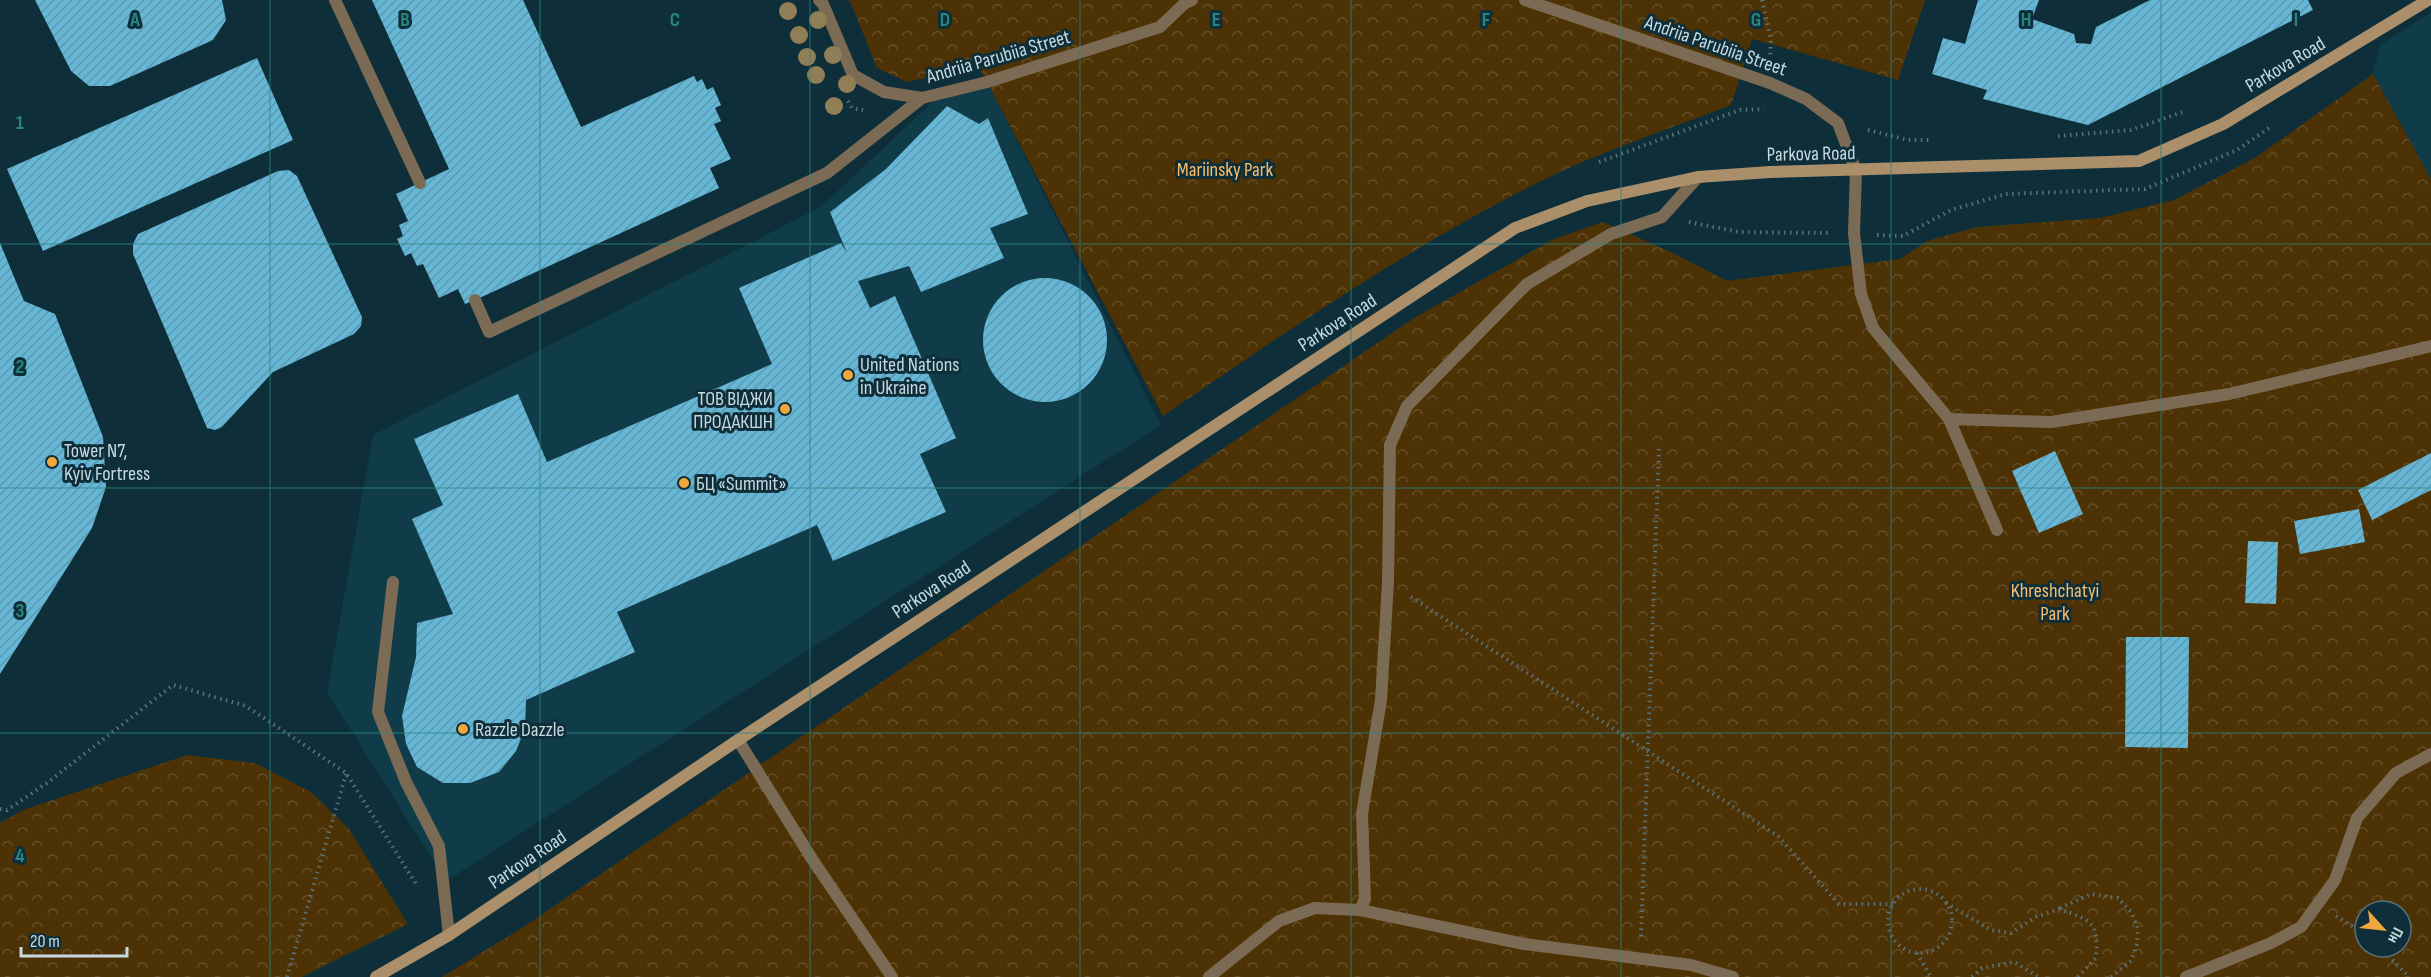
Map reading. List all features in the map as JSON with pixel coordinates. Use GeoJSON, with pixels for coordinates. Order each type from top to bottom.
{"type":"FeatureCollection","features":[{"type":"Feature","properties":{"kind":"main road","name":"Parkova Road"},"geometry":{"type":"LineString","coordinates":[[376,977],[449,936],[738,740],[1515,228],[1587,201],[1698,177],[1770,172],[2139,161],[2223,124],[2428,0]]}},
{"type":"Feature","properties":{"kind":"street"},"geometry":{"type":"LineString","coordinates":[[335,0],[420,183]]}},
{"type":"Feature","properties":{"kind":"street","name":"Andriia Parubiia Street"},"geometry":{"type":"LineString","coordinates":[[825,1],[853,75],[884,92],[922,98],[987,82],[1160,27],[1184,4],[1192,0]]}},
{"type":"Feature","properties":{"kind":"street","name":"Andriia Parubiia Street"},"geometry":{"type":"LineString","coordinates":[[1525,0],[1770,83],[1806,99],[1838,123]]}},
{"type":"Feature","properties":{"kind":"street"},"geometry":{"type":"LineString","coordinates":[[475,300],[489,332],[827,173],[922,98]]}},
{"type":"Feature","properties":{"kind":"street"},"geometry":{"type":"LineString","coordinates":[[1838,123],[1857,171],[1854,233],[1861,294],[1873,328],[1949,419],[1997,530]]}},
{"type":"Feature","properties":{"kind":"street"},"geometry":{"type":"LineString","coordinates":[[1360,910],[1365,899],[1362,814],[1381,700],[1388,582],[1390,445],[1407,406],[1527,284],[1611,234],[1662,217],[1698,177]]}},
{"type":"Feature","properties":{"kind":"street"},"geometry":{"type":"LineString","coordinates":[[1949,419],[2051,422],[2229,394],[2431,346]]}},
{"type":"Feature","properties":{"kind":"street"},"geometry":{"type":"LineString","coordinates":[[393,582],[378,712],[406,782],[439,846],[449,936]]}},
{"type":"Feature","properties":{"kind":"street"},"geometry":{"type":"LineString","coordinates":[[738,740],[812,859],[892,977]]}},
{"type":"Feature","properties":{"kind":"street"},"geometry":{"type":"LineString","coordinates":[[2186,977],[2271,943],[2301,927],[2335,880],[2357,818],[2396,773],[2431,754]]}},
{"type":"Feature","properties":{"kind":"street"},"geometry":{"type":"LineString","coordinates":[[1209,977],[1279,921],[1314,908],[1360,910],[1524,944],[1691,965],[1733,977]]}},
{"type":"Feature","properties":{"kind":"path"},"geometry":{"type":"LineString","coordinates":[[1762,0],[1771,40],[1770,83]]}},
{"type":"Feature","properties":{"kind":"path"},"geometry":{"type":"LineString","coordinates":[[1599,162],[1740,110],[1772,109]]}},
{"type":"Feature","properties":{"kind":"path"},"geometry":{"type":"LineString","coordinates":[[2055,137],[2131,130],[2187,111]]}},
{"type":"Feature","properties":{"kind":"path"},"geometry":{"type":"LineString","coordinates":[[1838,123],[1908,140],[1942,140]]}},
{"type":"Feature","properties":{"kind":"path"},"geometry":{"type":"LineString","coordinates":[[1640,958],[1659,449]]}},
{"type":"Feature","properties":{"kind":"path"},"geometry":{"type":"LineString","coordinates":[[1388,582],[1648,749],[1778,836],[1839,904],[1893,904]]}},
{"type":"Feature","properties":{"kind":"path"},"geometry":{"type":"LineString","coordinates":[[0,814],[47,783],[173,685],[246,706],[346,773],[419,888]]}},
{"type":"Feature","properties":{"kind":"path"},"geometry":{"type":"LineString","coordinates":[[287,977],[346,773]]}},
{"type":"Feature","properties":{"kind":"path"},"geometry":{"type":"LineString","coordinates":[[0,809],[7,810]]}},
{"type":"Feature","properties":{"kind":"path"},"geometry":{"type":"LineString","coordinates":[[1946,903],[1951,912],[1950,933],[1936,949],[1927,953],[1906,950],[1891,935],[1888,925],[1893,904],[1909,891],[1919,889],[1930,891],[1991,930],[2011,933],[2036,917],[2091,894],[2118,898],[2131,912],[2138,928],[2137,944],[2131,961],[2111,977]]}},
{"type":"Feature","properties":{"kind":"path"},"geometry":{"type":"LineString","coordinates":[[2318,904],[2353,926]]}},
{"type":"Feature","properties":{"kind":"path"},"geometry":{"type":"LineString","coordinates":[[2059,909],[2086,919],[2098,936],[2096,958],[2078,977]]}},
{"type":"Feature","properties":{"kind":"path"},"geometry":{"type":"LineString","coordinates":[[1916,953],[1931,977]]}},
{"type":"Feature","properties":{"kind":"path"},"geometry":{"type":"LineString","coordinates":[[2392,959],[2409,977]]}},
{"type":"Feature","properties":{"kind":"path"},"geometry":{"type":"LineString","coordinates":[[1972,977],[1982,968],[2014,962],[2039,977]]}},
{"type":"Feature","properties":{"kind":"shaded area"},"geometry":{"type":"Polygon","coordinates":[[[2431,12],[2431,179],[2373,74],[2380,45],[2431,12]]]}},
{"type":"Feature","properties":{"kind":"shaded area"},"geometry":{"type":"Polygon","coordinates":[[[987,82],[1161,425],[446,881],[327,692],[373,435],[821,207],[942,93],[987,82]]]}},
{"type":"Feature","properties":{"kind":"green space","name":"Mariinsky Park"},"geometry":{"type":"Polygon","coordinates":[[[847,0],[1925,0],[1898,80],[1752,39],[1731,105],[1591,159],[1545,179],[1495,205],[1350,291],[1163,416],[979,67],[907,82],[877,68],[851,3],[847,0]]]}},
{"type":"Feature","properties":{"kind":"green space","name":"Khreshchatyi Park"},"geometry":{"type":"Polygon","coordinates":[[[2373,74],[2431,179],[2431,977],[442,977],[522,928],[1414,318],[1554,239],[1603,222],[1675,254],[1727,281],[1900,259],[1927,241],[1977,227],[2100,218],[2174,200],[2255,158],[2373,74]]]}},
{"type":"Feature","properties":{"kind":"green space"},"geometry":{"type":"Polygon","coordinates":[[[187,755],[255,763],[311,792],[349,829],[408,924],[302,977],[0,977],[0,823],[23,810],[187,755]]]}},
{"type":"Feature","properties":{"kind":"building"},"geometry":{"type":"Polygon","coordinates":[[[35,0],[222,0],[226,20],[213,40],[110,86],[89,86],[71,71],[35,0]]]}},
{"type":"Feature","properties":{"kind":"building"},"geometry":{"type":"Polygon","coordinates":[[[372,0],[523,0],[581,127],[694,76],[697,82],[702,79],[707,90],[713,87],[721,105],[715,108],[721,121],[714,124],[731,159],[710,168],[719,188],[465,304],[458,289],[439,298],[423,264],[417,266],[411,253],[405,256],[397,239],[403,236],[399,225],[408,221],[396,194],[449,169],[372,0]]]}},
{"type":"Feature","properties":{"kind":"building"},"geometry":{"type":"Polygon","coordinates":[[[1978,0],[2039,0],[2032,19],[2074,34],[2076,43],[2091,44],[2096,27],[2150,0],[2308,0],[2313,10],[2088,125],[1983,99],[1987,90],[1932,74],[1943,38],[1965,44],[1978,0]]]}},
{"type":"Feature","properties":{"kind":"building"},"geometry":{"type":"Polygon","coordinates":[[[257,58],[293,140],[43,251],[7,169],[257,58]]]}},
{"type":"Feature","properties":{"kind":"building","name":"БЦ «Summit»"},"geometry":{"type":"Polygon","coordinates":[[[947,106],[979,124],[988,118],[1028,214],[990,228],[1004,258],[921,292],[909,266],[858,281],[870,308],[895,296],[956,438],[920,454],[946,512],[833,561],[817,525],[617,612],[635,652],[526,700],[525,729],[516,751],[499,772],[470,783],[443,783],[417,767],[406,744],[402,716],[416,657],[417,623],[453,614],[412,519],[443,505],[414,439],[518,394],[547,462],[772,364],[739,288],[841,243],[847,253],[830,212],[886,169],[947,106]]]}},
{"type":"Feature","properties":{"kind":"building"},"geometry":{"type":"Polygon","coordinates":[[[289,170],[297,176],[362,317],[361,326],[354,334],[273,372],[222,427],[215,430],[207,428],[133,254],[133,244],[138,234],[278,171],[289,170]]]}},
{"type":"Feature","properties":{"kind":"building","name":"Tower N7, Kyiv Fortress"},"geometry":{"type":"Polygon","coordinates":[[[0,243],[24,301],[55,314],[103,437],[106,487],[92,528],[0,674],[0,243]]]}},
{"type":"Feature","properties":{"kind":"building"},"geometry":{"type":"Polygon","coordinates":[[[1045,278],[1069,283],[1080,288],[1089,296],[1097,305],[1102,316],[1107,340],[1102,364],[1097,375],[1089,384],[1080,392],[1069,397],[1045,402],[1021,397],[1010,392],[1001,384],[993,375],[988,364],[983,340],[988,316],[993,305],[1001,296],[1010,288],[1021,283],[1045,278]]]}},
{"type":"Feature","properties":{"kind":"building"},"geometry":{"type":"Polygon","coordinates":[[[2055,451],[2083,514],[2039,533],[2012,471],[2055,451]]]}},
{"type":"Feature","properties":{"kind":"building"},"geometry":{"type":"Polygon","coordinates":[[[2431,453],[2431,490],[2372,520],[2358,490],[2431,453]]]}},
{"type":"Feature","properties":{"kind":"building"},"geometry":{"type":"Polygon","coordinates":[[[2359,509],[2365,542],[2300,554],[2294,521],[2359,509]]]}},
{"type":"Feature","properties":{"kind":"building"},"geometry":{"type":"Polygon","coordinates":[[[2248,541],[2278,542],[2276,604],[2245,603],[2248,541]]]}},
{"type":"Feature","properties":{"kind":"building"},"geometry":{"type":"Polygon","coordinates":[[[2126,637],[2189,637],[2188,748],[2125,747],[2126,637]]]}},
{"type":"Feature","properties":{"kind":"place","name":"United Nations in Ukraine"},"geometry":{"type":"Point","coordinates":[848,375]}},
{"type":"Feature","properties":{"kind":"place","name":"ТОВ ВІДЖИ ПРОДАКШН"},"geometry":{"type":"Point","coordinates":[785,409]}},
{"type":"Feature","properties":{"kind":"place","name":"Tower N7, Kyiv Fortress"},"geometry":{"type":"Point","coordinates":[52,462]}},
{"type":"Feature","properties":{"kind":"place","name":"БЦ «Summit»"},"geometry":{"type":"Point","coordinates":[684,483]}},
{"type":"Feature","properties":{"kind":"place","name":"Razzle Dazzle"},"geometry":{"type":"Point","coordinates":[463,729]}}]}
